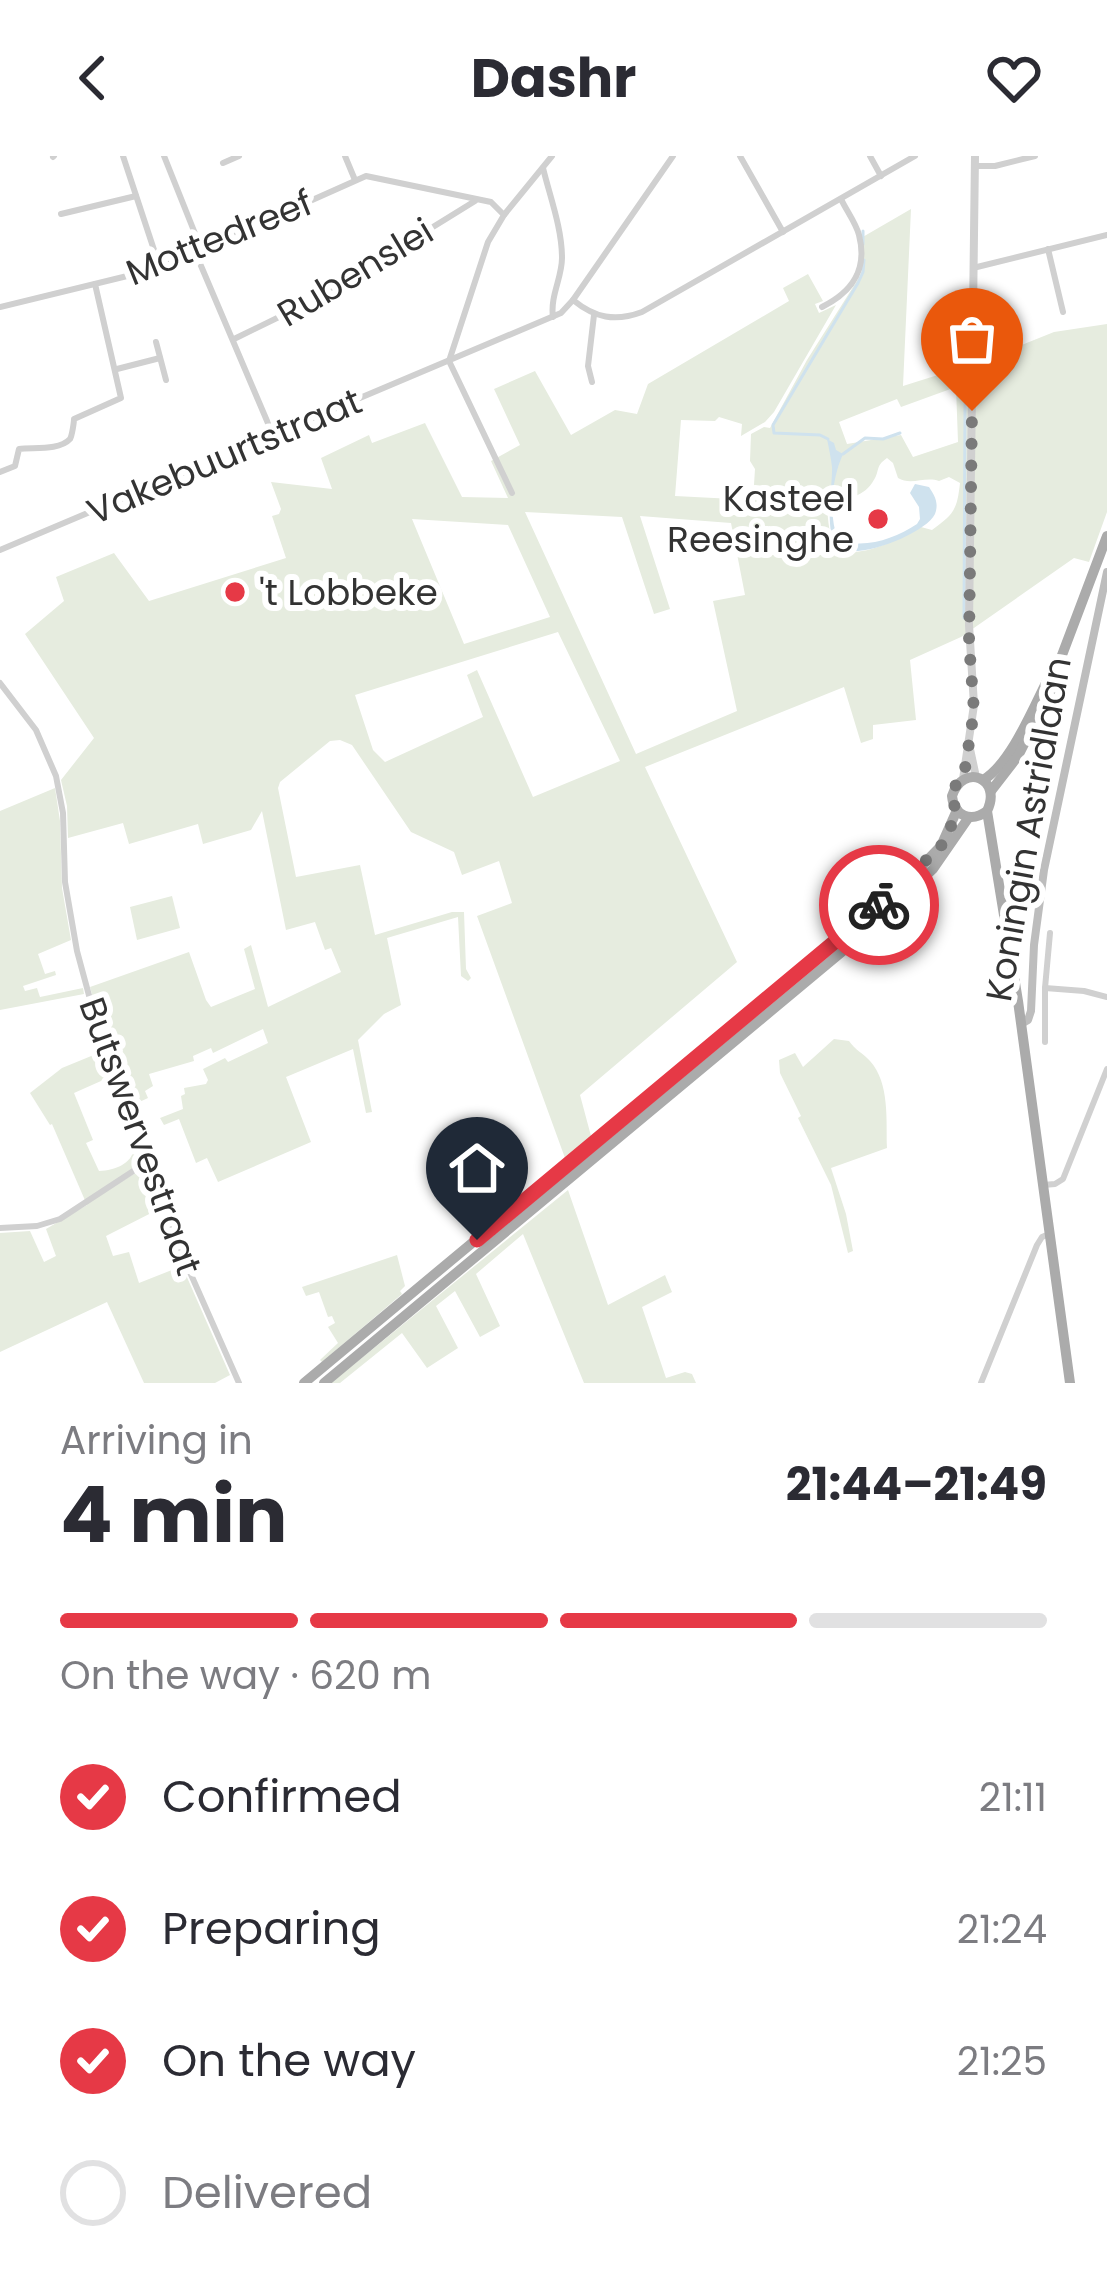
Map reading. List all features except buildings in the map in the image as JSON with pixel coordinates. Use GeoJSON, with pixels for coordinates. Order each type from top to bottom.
{"type":"FeatureCollection","features":[{"type":"Feature","properties":{"kind":"main road","name":"Koningin Astridlaan"},"geometry":{"type":"LineString","coordinates":[[992,791],[1018,756],[1056,680],[1107,536]]}},
{"type":"Feature","properties":{"kind":"main road","name":"Koningin Astridlaan"},"geometry":{"type":"LineString","coordinates":[[1022,1024],[1031,1011],[1044,870],[1107,572]]}},
{"type":"Feature","properties":{"kind":"main road","name":"Koningin Astridlaan"},"geometry":{"type":"LineString","coordinates":[[974,778],[994,772],[1056,671]]}},
{"type":"Feature","properties":{"kind":"main road"},"geometry":{"type":"LineString","coordinates":[[304,1383],[909,878],[941,846],[954,821],[957,811],[952,790],[974,778],[992,791],[992,802],[963,822],[943,858],[879,921],[324,1383]]}},
{"type":"Feature","properties":{"kind":"main road"},"geometry":{"type":"LineString","coordinates":[[957,811],[978,815],[994,844],[1070,1383]]}},
{"type":"Feature","properties":{"kind":"street"},"geometry":{"type":"LineString","coordinates":[[123,156],[160,268]]}},
{"type":"Feature","properties":{"kind":"street"},"geometry":{"type":"LineString","coordinates":[[164,156],[273,436]]}},
{"type":"Feature","properties":{"kind":"street"},"geometry":{"type":"LineString","coordinates":[[223,163],[239,156]]}},
{"type":"Feature","properties":{"kind":"street"},"geometry":{"type":"LineString","coordinates":[[345,156],[356,181]]}},
{"type":"Feature","properties":{"kind":"street"},"geometry":{"type":"LineString","coordinates":[[512,493],[449,361],[488,242],[504,214],[552,156]]}},
{"type":"Feature","properties":{"kind":"street","name":"Vakebuurtstraat"},"geometry":{"type":"LineString","coordinates":[[0,550],[554,317],[573,300],[673,156]]}},
{"type":"Feature","properties":{"kind":"street"},"geometry":{"type":"LineString","coordinates":[[740,156],[783,232]]}},
{"type":"Feature","properties":{"kind":"street"},"geometry":{"type":"LineString","coordinates":[[870,156],[881,176]]}},
{"type":"Feature","properties":{"kind":"street"},"geometry":{"type":"LineString","coordinates":[[573,300],[594,315],[620,318],[642,312],[915,156]]}},
{"type":"Feature","properties":{"kind":"street"},"geometry":{"type":"LineString","coordinates":[[974,778],[969,642],[975,161],[995,166],[1035,156]]}},
{"type":"Feature","properties":{"kind":"street"},"geometry":{"type":"LineString","coordinates":[[543,167],[561,243],[554,317]]}},
{"type":"Feature","properties":{"kind":"street","name":"Mottedreef"},"geometry":{"type":"LineString","coordinates":[[0,307],[160,268],[366,176],[475,200]]}},
{"type":"Feature","properties":{"kind":"street"},"geometry":{"type":"LineString","coordinates":[[61,214],[136,196]]}},
{"type":"Feature","properties":{"kind":"street"},"geometry":{"type":"LineString","coordinates":[[822,307],[845,296],[860,269],[859,235],[841,199]]}},
{"type":"Feature","properties":{"kind":"street"},"geometry":{"type":"LineString","coordinates":[[475,200],[491,202],[504,214]]}},
{"type":"Feature","properties":{"kind":"street","name":"Rubenslei"},"geometry":{"type":"LineString","coordinates":[[234,339],[319,298],[475,200]]}},
{"type":"Feature","properties":{"kind":"street"},"geometry":{"type":"LineString","coordinates":[[974,268],[1107,235]]}},
{"type":"Feature","properties":{"kind":"street"},"geometry":{"type":"LineString","coordinates":[[1048,249],[1063,312]]}},
{"type":"Feature","properties":{"kind":"street"},"geometry":{"type":"LineString","coordinates":[[0,472],[15,466],[19,449],[46,448],[69,439],[74,419],[121,398],[95,284]]}},
{"type":"Feature","properties":{"kind":"street"},"geometry":{"type":"LineString","coordinates":[[593,381],[588,357],[594,315]]}},
{"type":"Feature","properties":{"kind":"street"},"geometry":{"type":"LineString","coordinates":[[156,342],[166,380]]}},
{"type":"Feature","properties":{"kind":"street"},"geometry":{"type":"LineString","coordinates":[[116,369],[160,358]]}},
{"type":"Feature","properties":{"kind":"street","name":"Butswervestraat"},"geometry":{"type":"LineString","coordinates":[[0,683],[35,730],[56,776],[63,813],[65,882],[77,951],[107,1062],[133,1114],[189,1270],[239,1383]]}},
{"type":"Feature","properties":{"kind":"street"},"geometry":{"type":"LineString","coordinates":[[1045,1042],[1050,933]]}},
{"type":"Feature","properties":{"kind":"street"},"geometry":{"type":"LineString","coordinates":[[1045,988],[1107,998]]}},
{"type":"Feature","properties":{"kind":"street"},"geometry":{"type":"LineString","coordinates":[[1042,1185],[1063,1179],[1107,1069]]}},
{"type":"Feature","properties":{"kind":"street"},"geometry":{"type":"LineString","coordinates":[[0,1228],[38,1226],[60,1219],[147,1162]]}},
{"type":"Feature","properties":{"kind":"street"},"geometry":{"type":"LineString","coordinates":[[981,1383],[1037,1245],[1049,1234]]}},
{"type":"Feature","properties":{"kind":"shaded area"},"geometry":{"type":"Polygon","coordinates":[[[911,209],[903,386],[1054,332],[1107,324],[1107,512],[1089,562],[1074,558],[961,637],[910,660],[916,720],[873,725],[873,739],[861,743],[844,687],[645,767],[737,962],[580,1095],[591,1136],[565,1158],[477,916],[512,903],[499,861],[462,875],[454,852],[411,832],[352,745],[330,741],[278,788],[296,877],[360,865],[375,935],[464,912],[466,969],[471,978],[461,976],[458,917],[387,938],[401,1005],[384,1014],[358,1040],[372,1112],[366,1113],[353,1049],[286,1077],[311,1142],[218,1182],[207,1158],[196,1163],[179,1119],[164,1125],[160,1118],[183,1109],[184,1088],[206,1084],[203,1069],[268,1043],[263,1029],[213,1053],[211,1048],[193,1056],[194,1061],[149,1074],[153,1086],[145,1091],[148,1098],[133,1105],[110,1060],[90,987],[189,952],[211,1007],[255,989],[244,949],[251,945],[268,1007],[341,972],[331,948],[325,950],[315,922],[286,930],[262,811],[251,830],[203,844],[198,824],[129,844],[123,823],[68,838],[61,780],[94,738],[25,634],[64,601],[56,577],[114,553],[149,601],[286,558],[272,516],[281,509],[271,482],[332,489],[321,458],[369,435],[372,443],[425,423],[462,497],[508,498],[491,461],[520,445],[494,389],[535,371],[571,435],[615,410],[637,414],[648,384],[789,301],[783,288],[808,274],[823,301],[815,304],[819,313],[836,305],[774,412],[741,436],[742,424],[719,417],[715,421],[681,420],[675,496],[753,500],[751,434],[770,428],[860,276],[861,238],[911,209]],[[956,387],[901,407],[897,399],[839,422],[847,444],[901,435],[913,457],[958,442],[956,387]],[[887,458],[863,492],[827,505],[831,536],[844,550],[878,547],[921,527],[932,530],[956,506],[960,483],[949,477],[903,480],[887,458]],[[525,512],[636,754],[737,711],[713,601],[745,595],[731,523],[640,516],[670,609],[654,614],[622,517],[525,512]],[[412,519],[464,644],[550,617],[508,525],[412,519]],[[558,632],[355,695],[373,750],[385,762],[483,717],[467,675],[477,670],[533,797],[620,761],[558,632]]]}},
{"type":"Feature","properties":{"kind":"shaded area"},"geometry":{"type":"Polygon","coordinates":[[[55,788],[71,940],[38,954],[45,974],[55,971],[56,975],[23,986],[25,991],[37,988],[40,997],[83,988],[84,994],[0,1010],[0,811],[55,788]]]}},
{"type":"Feature","properties":{"kind":"shaded area"},"geometry":{"type":"Polygon","coordinates":[[[172,896],[180,928],[137,940],[130,907],[172,896]]]}},
{"type":"Feature","properties":{"kind":"shaded area"},"geometry":{"type":"Polygon","coordinates":[[[834,1039],[849,1041],[870,1061],[884,1091],[886,1114],[887,1148],[831,1168],[846,1214],[853,1251],[848,1253],[831,1185],[798,1118],[779,1060],[795,1053],[803,1067],[834,1039]]]}},
{"type":"Feature","properties":{"kind":"shaded area"},"geometry":{"type":"Polygon","coordinates":[[[101,1052],[110,1077],[74,1093],[93,1140],[86,1143],[99,1171],[122,1165],[134,1149],[141,1149],[141,1163],[111,1188],[142,1173],[161,1208],[106,1236],[113,1256],[129,1252],[139,1283],[182,1266],[230,1375],[215,1383],[144,1383],[107,1302],[0,1352],[0,1233],[30,1231],[44,1262],[56,1256],[46,1229],[87,1205],[52,1124],[30,1093],[62,1068],[101,1052]]]}},
{"type":"Feature","properties":{"kind":"shaded area"},"geometry":{"type":"Polygon","coordinates":[[[568,1190],[608,1305],[665,1275],[672,1292],[642,1307],[666,1378],[685,1372],[696,1383],[584,1383],[523,1234],[476,1274],[500,1326],[480,1337],[455,1291],[436,1306],[458,1348],[427,1368],[402,1333],[340,1383],[331,1383],[568,1190]]]}},
{"type":"Feature","properties":{"kind":"shaded area"},"geometry":{"type":"Polygon","coordinates":[[[397,1255],[405,1286],[402,1294],[322,1362],[338,1343],[328,1327],[335,1323],[319,1292],[306,1296],[302,1287],[397,1255]]]}},
{"type":"Feature","properties":{"kind":"water"},"geometry":{"type":"Polygon","coordinates":[[[827,439],[843,454],[833,496],[838,540],[879,541],[917,524],[919,507],[910,493],[915,484],[929,487],[936,500],[935,514],[919,529],[892,542],[863,550],[841,549],[830,524],[832,467],[827,439]]]}},
{"type":"Feature","properties":{"kind":"waterway"},"geometry":{"type":"LineString","coordinates":[[863,231],[863,244]]}},
{"type":"Feature","properties":{"kind":"waterway"},"geometry":{"type":"LineString","coordinates":[[828,439],[774,433],[773,425],[858,283],[864,260]]}},
{"type":"Feature","properties":{"kind":"waterway"},"geometry":{"type":"LineString","coordinates":[[964,618],[965,404]]}},
{"type":"Feature","properties":{"kind":"waterway"},"geometry":{"type":"LineString","coordinates":[[843,454],[865,438],[900,433]]}},
{"type":"Feature","properties":{"kind":"way so far"},"geometry":{"type":"LineString","coordinates":[[879,905],[941,846],[957,811],[952,790],[964,775],[974,705],[969,642],[972,411]]}},
{"type":"Feature","properties":{"kind":"place","name":"Kasteel Reesinghe"},"geometry":{"type":"Point","coordinates":[878,519]}},
{"type":"Feature","properties":{"kind":"place","name":"'t Lobbeke"},"geometry":{"type":"Point","coordinates":[235,592]}},
{"type":"Feature","properties":{"kind":"route"},"geometry":{"type":"LineString","coordinates":[[477,1240],[879,905]]}}]}
